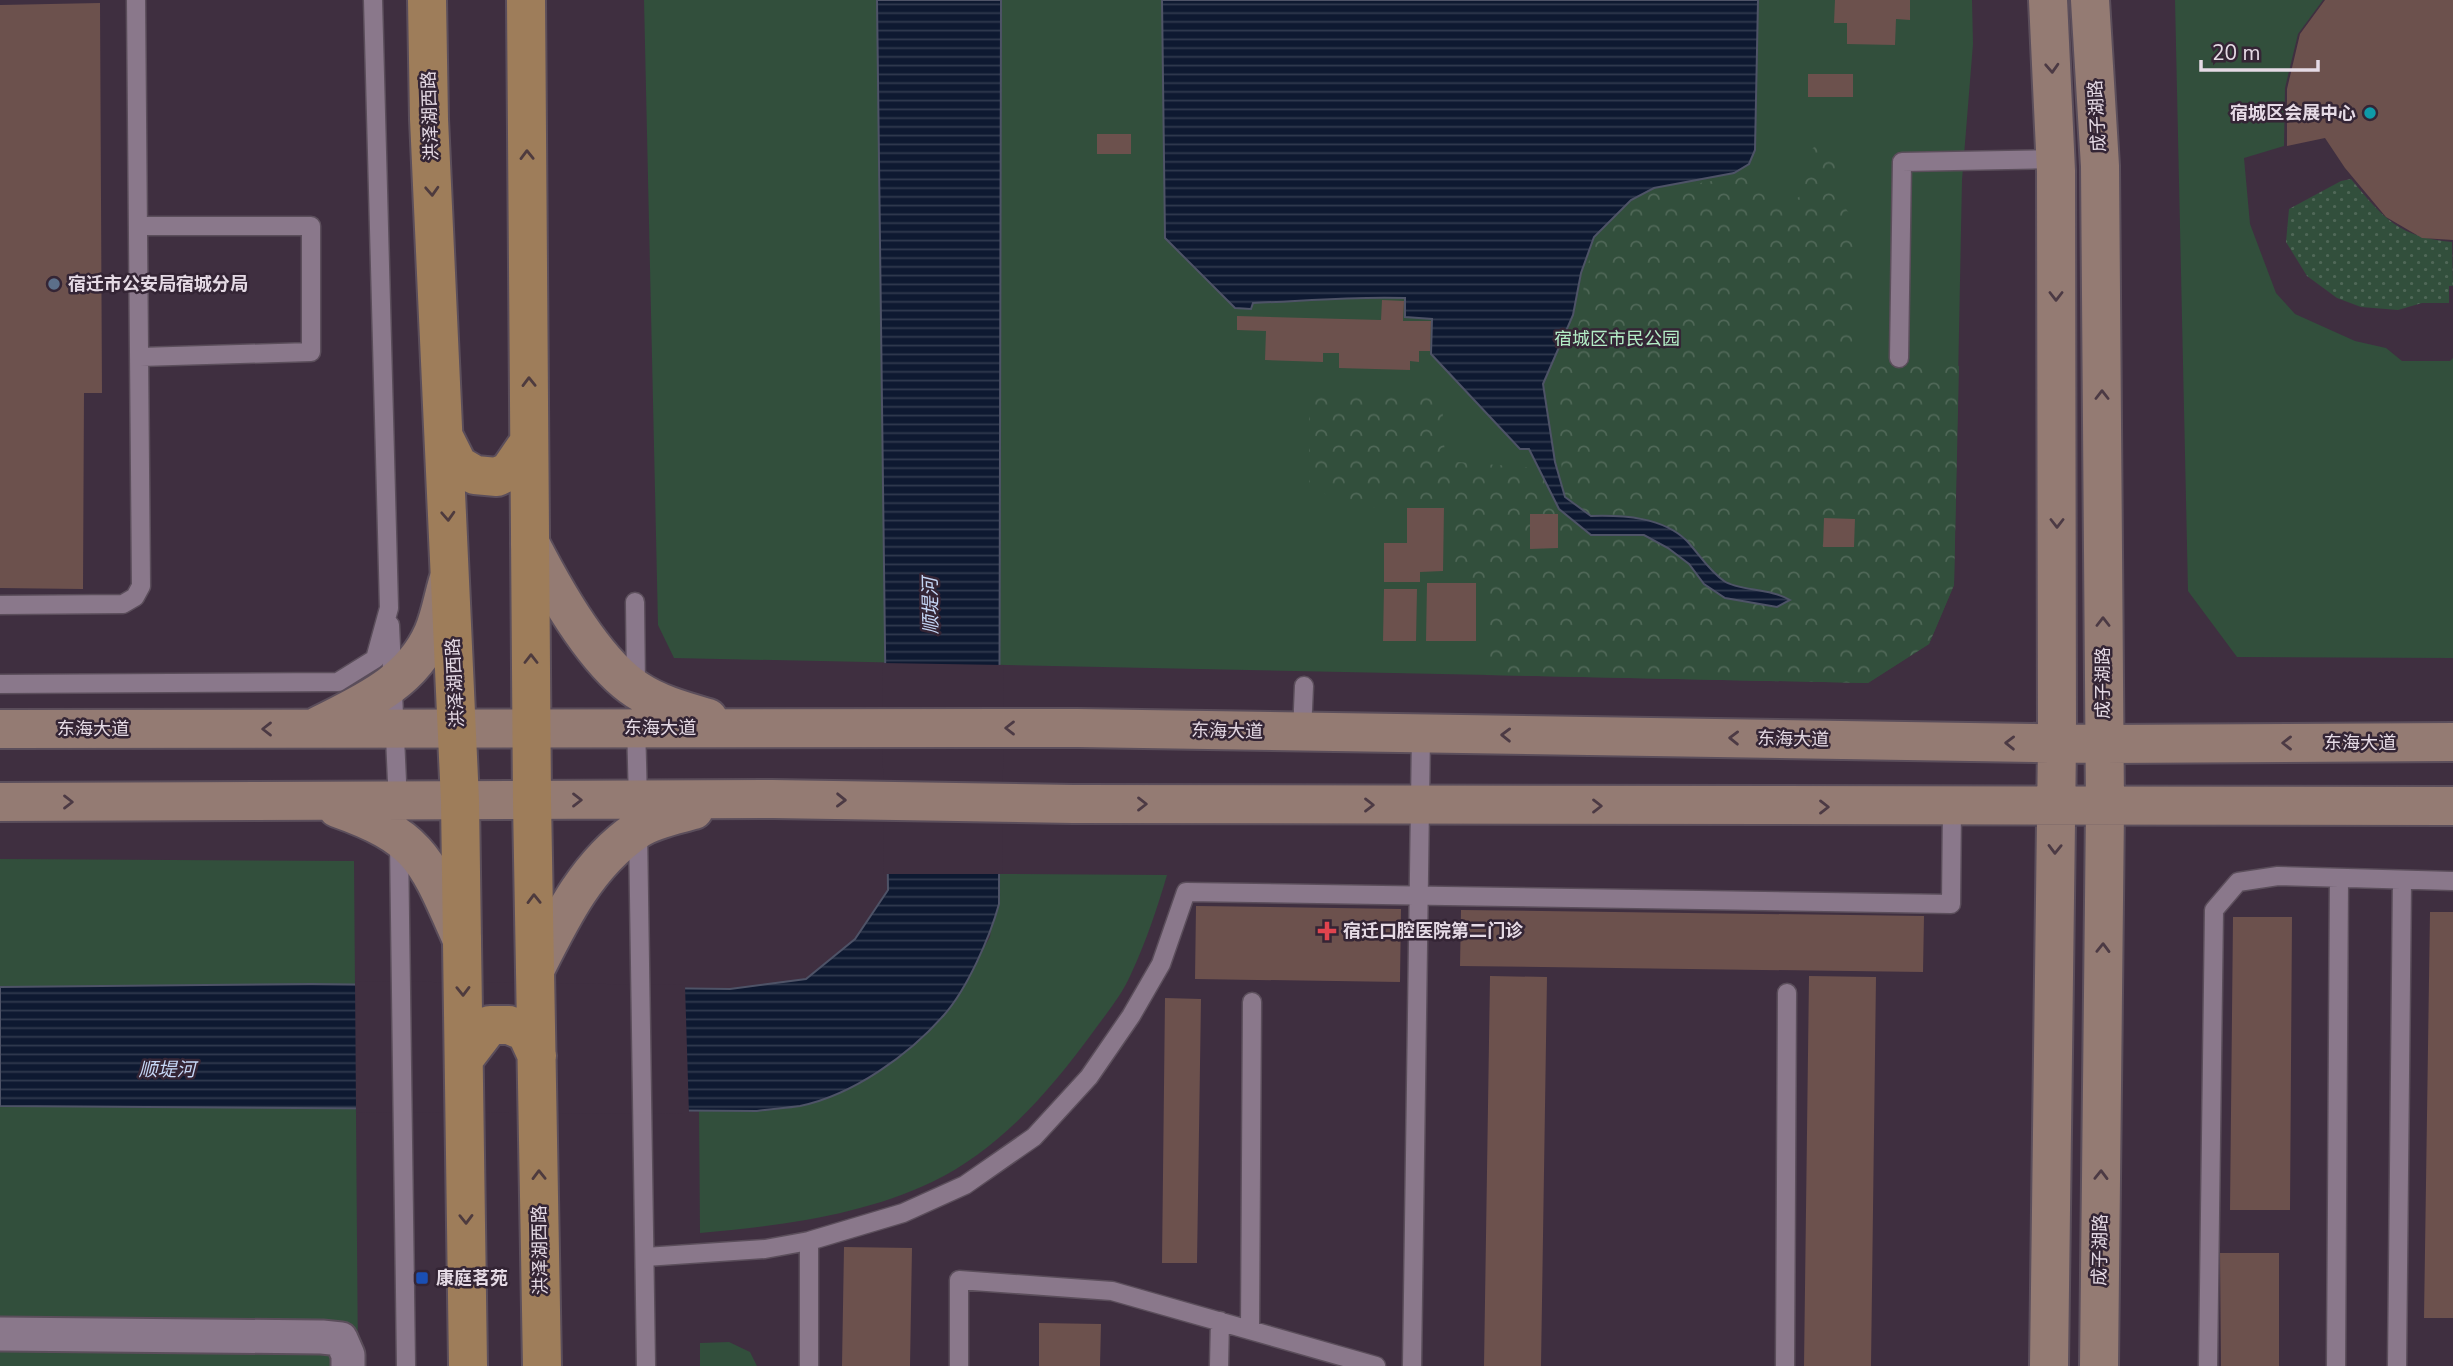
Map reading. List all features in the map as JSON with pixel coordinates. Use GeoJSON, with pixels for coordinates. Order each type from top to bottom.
{"type":"FeatureCollection","features":[{"type":"Feature","properties":{"kind":"main road","name":"洪泽湖西路"},"geometry":{"type":"LineString","coordinates":[[427,0],[429,119],[460,801],[468,1366]]}},
{"type":"Feature","properties":{"kind":"main road","name":"洪泽湖西路"},"geometry":{"type":"LineString","coordinates":[[526,0],[532,801],[542,1366]]}},
{"type":"Feature","properties":{"kind":"main road"},"geometry":{"type":"LineString","coordinates":[[444,437],[458,465],[475,475],[497,477],[509,471],[529,442]]}},
{"type":"Feature","properties":{"kind":"main road"},"geometry":{"type":"LineString","coordinates":[[464,1059],[490,1025],[509,1025],[526,1032],[537,1056]]}},
{"type":"Feature","properties":{"kind":"street"},"geometry":{"type":"LineString","coordinates":[[2049,0],[2056,159],[2057,743],[2049,1366]]}},
{"type":"Feature","properties":{"kind":"street","name":"成子湖路"},"geometry":{"type":"LineString","coordinates":[[2090,0],[2100,166],[2105,808],[2099,1366]]}},
{"type":"Feature","properties":{"kind":"street"},"geometry":{"type":"LineString","coordinates":[[530,543],[560,600],[613,667],[636,690],[674,708],[743,728]]}},
{"type":"Feature","properties":{"kind":"street"},"geometry":{"type":"LineString","coordinates":[[312,729],[393,686],[420,656],[433,632],[450,573]]}},
{"type":"Feature","properties":{"kind":"street","name":"东海大道"},"geometry":{"type":"LineString","coordinates":[[0,729],[1079,728],[2104,744],[2453,742]]}},
{"type":"Feature","properties":{"kind":"street"},"geometry":{"type":"LineString","coordinates":[[0,803],[318,801],[398,818],[460,801],[532,801],[638,815],[734,799],[1073,804],[2056,808],[2453,806]]}},
{"type":"Feature","properties":{"kind":"street"},"geometry":{"type":"LineString","coordinates":[[535,970],[570,900],[638,815]]}},
{"type":"Feature","properties":{"kind":"street"},"geometry":{"type":"LineString","coordinates":[[398,818],[435,879],[462,940]]}},
{"type":"Feature","properties":{"kind":"street"},"geometry":{"type":"LineString","coordinates":[[0,1334],[341,1339],[348,1355],[348,1366]]}},
{"type":"Feature","properties":{"kind":"lane"},"geometry":{"type":"LineString","coordinates":[[0,605],[123,604],[135,597],[142,574],[136,0]]}},
{"type":"Feature","properties":{"kind":"lane"},"geometry":{"type":"LineString","coordinates":[[373,0],[389,608],[398,818],[406,1366]]}},
{"type":"Feature","properties":{"kind":"lane"},"geometry":{"type":"LineString","coordinates":[[1899,358],[1902,162],[2056,159]]}},
{"type":"Feature","properties":{"kind":"lane"},"geometry":{"type":"LineString","coordinates":[[139,226],[311,226],[311,352],[140,357]]}},
{"type":"Feature","properties":{"kind":"lane"},"geometry":{"type":"LineString","coordinates":[[635,602],[646,1366]]}},
{"type":"Feature","properties":{"kind":"lane"},"geometry":{"type":"LineString","coordinates":[[0,684],[338,682],[375,659],[389,608]]}},
{"type":"Feature","properties":{"kind":"lane"},"geometry":{"type":"LineString","coordinates":[[1302,732],[1304,686]]}},
{"type":"Feature","properties":{"kind":"lane"},"geometry":{"type":"LineString","coordinates":[[1412,1366],[1421,734]]}},
{"type":"Feature","properties":{"kind":"lane"},"geometry":{"type":"LineString","coordinates":[[645,1257],[765,1249],[809,1241],[903,1213],[953,1191],[1034,1137],[1089,1077],[1131,1016],[1161,964],[1186,892],[1951,904],[1952,807]]}},
{"type":"Feature","properties":{"kind":"lane"},"geometry":{"type":"LineString","coordinates":[[2208,1366],[2214,910],[2238,881],[2278,876],[2453,881]]}},
{"type":"Feature","properties":{"kind":"lane"},"geometry":{"type":"LineString","coordinates":[[2336,1366],[2339,878]]}},
{"type":"Feature","properties":{"kind":"lane"},"geometry":{"type":"LineString","coordinates":[[2397,1366],[2402,880]]}},
{"type":"Feature","properties":{"kind":"lane"},"geometry":{"type":"LineString","coordinates":[[1785,1366],[1787,993]]}},
{"type":"Feature","properties":{"kind":"lane"},"geometry":{"type":"LineString","coordinates":[[1250,1329],[1252,1002]]}},
{"type":"Feature","properties":{"kind":"lane"},"geometry":{"type":"LineString","coordinates":[[809,1241],[810,1366]]}},
{"type":"Feature","properties":{"kind":"lane"},"geometry":{"type":"LineString","coordinates":[[959,1366],[960,1280],[1112,1291],[1376,1366]]}},
{"type":"Feature","properties":{"kind":"lane"},"geometry":{"type":"LineString","coordinates":[[1219,1366],[1220,1321]]}},
{"type":"Feature","properties":{"kind":"green space","name":"宿城区市民公园"},"geometry":{"type":"Polygon","coordinates":[[[644,0],[1972,0],[1973,44],[1962,180],[1954,585],[1929,644],[1868,683],[674,658],[658,625],[644,0]]]}},
{"type":"Feature","properties":{"kind":"green space"},"geometry":{"type":"Polygon","coordinates":[[[2175,0],[2323,0],[2298,34],[2285,88],[2284,146],[2244,158],[2250,224],[2276,293],[2295,314],[2355,341],[2386,348],[2402,361],[2450,361],[2453,358],[2453,658],[2237,657],[2188,591],[2175,0]]]}},
{"type":"Feature","properties":{"kind":"green space"},"geometry":{"type":"Polygon","coordinates":[[[1832,137],[1839,143],[1838,198],[1849,213],[1854,237],[1852,365],[1959,366],[1954,585],[1929,644],[1868,683],[1486,675],[1490,580],[1453,579],[1455,508],[1345,508],[1309,482],[1309,396],[1442,395],[1445,461],[1562,470],[1554,402],[1559,372],[1573,343],[1581,316],[1585,272],[1597,239],[1649,194],[1658,190],[1754,174],[1785,204],[1799,197],[1802,167],[1808,153],[1832,137]]]}},
{"type":"Feature","properties":{"kind":"green space"},"geometry":{"type":"Polygon","coordinates":[[[2351,179],[2394,224],[2418,236],[2452,242],[2453,286],[2449,286],[2449,303],[2422,303],[2398,310],[2361,307],[2337,298],[2307,276],[2286,242],[2289,209],[2341,181],[2351,179]]]}},
{"type":"Feature","properties":{"kind":"green space"},"geometry":{"type":"Polygon","coordinates":[[[0,859],[354,861],[358,1366],[0,1366],[0,859]]]}},
{"type":"Feature","properties":{"kind":"green space"},"geometry":{"type":"Polygon","coordinates":[[[998,874],[1167,875],[1146,938],[1127,982],[1059,1076],[1021,1117],[979,1153],[956,1169],[905,1194],[818,1218],[700,1233],[699,1111],[757,1111],[802,1105],[951,1006],[990,937],[998,874]]]}},
{"type":"Feature","properties":{"kind":"green space"},"geometry":{"type":"Polygon","coordinates":[[[729,1342],[750,1352],[757,1366],[700,1366],[700,1343],[729,1342]]]}},
{"type":"Feature","properties":{"kind":"water","name":"顺堤河"},"geometry":{"type":"Polygon","coordinates":[[[877,0],[1001,0],[999,904],[977,962],[953,1004],[914,1045],[860,1083],[820,1101],[757,1111],[0,1106],[0,987],[311,984],[730,989],[806,979],[855,939],[888,890],[877,0]]]}},
{"type":"Feature","properties":{"kind":"water"},"geometry":{"type":"Polygon","coordinates":[[[1162,0],[1758,0],[1755,150],[1749,164],[1734,173],[1654,188],[1631,200],[1594,237],[1581,273],[1573,315],[1543,384],[1555,462],[1565,497],[1591,516],[1629,517],[1666,527],[1687,541],[1724,581],[1790,600],[1777,607],[1725,598],[1704,584],[1689,564],[1644,535],[1591,535],[1559,509],[1529,449],[1520,449],[1431,354],[1432,319],[1405,317],[1405,298],[1253,303],[1251,309],[1235,308],[1165,238],[1162,0]]]}},
{"type":"Feature","properties":{"kind":"pier"},"geometry":{"type":"Polygon","coordinates":[[[882,663],[1004,665],[1002,874],[884,874],[882,663]]]}},
{"type":"Feature","properties":{"kind":"pier"},"geometry":{"type":"Polygon","coordinates":[[[355,981],[685,985],[689,1114],[356,1112],[355,981]]]}},
{"type":"Feature","properties":{"kind":"building"},"geometry":{"type":"Polygon","coordinates":[[[1835,0],[1910,0],[1910,20],[1896,19],[1895,45],[1847,44],[1847,23],[1834,23],[1835,0]]]}},
{"type":"Feature","properties":{"kind":"building","name":"宿城区会展中心"},"geometry":{"type":"Polygon","coordinates":[[[2325,0],[2453,0],[2453,240],[2422,238],[2386,217],[2345,168],[2325,138],[2287,146],[2287,89],[2300,34],[2325,0]]]}},
{"type":"Feature","properties":{"kind":"building"},"geometry":{"type":"Polygon","coordinates":[[[100,3],[102,393],[84,393],[83,589],[0,588],[0,5],[100,3]]]}},
{"type":"Feature","properties":{"kind":"building"},"geometry":{"type":"Polygon","coordinates":[[[1808,74],[1853,74],[1853,97],[1808,97],[1808,74]]]}},
{"type":"Feature","properties":{"kind":"building"},"geometry":{"type":"Polygon","coordinates":[[[1097,134],[1131,134],[1131,154],[1097,154],[1097,134]]]}},
{"type":"Feature","properties":{"kind":"building"},"geometry":{"type":"Polygon","coordinates":[[[1382,300],[1404,301],[1403,321],[1431,321],[1430,351],[1419,351],[1419,362],[1410,361],[1410,370],[1339,368],[1339,353],[1323,353],[1323,362],[1265,360],[1266,331],[1237,330],[1237,316],[1381,320],[1382,300]]]}},
{"type":"Feature","properties":{"kind":"building"},"geometry":{"type":"Polygon","coordinates":[[[1407,508],[1444,508],[1443,571],[1420,572],[1420,582],[1384,582],[1384,543],[1407,543],[1407,508]]]}},
{"type":"Feature","properties":{"kind":"building"},"geometry":{"type":"Polygon","coordinates":[[[1530,514],[1558,514],[1558,548],[1530,549],[1530,514]]]}},
{"type":"Feature","properties":{"kind":"building"},"geometry":{"type":"Polygon","coordinates":[[[1824,518],[1855,519],[1854,547],[1823,547],[1824,518]]]}},
{"type":"Feature","properties":{"kind":"building"},"geometry":{"type":"Polygon","coordinates":[[[1427,583],[1476,583],[1476,641],[1426,641],[1427,583]]]}},
{"type":"Feature","properties":{"kind":"building"},"geometry":{"type":"Polygon","coordinates":[[[1384,589],[1417,589],[1416,641],[1383,641],[1384,589]]]}},
{"type":"Feature","properties":{"kind":"building"},"geometry":{"type":"Polygon","coordinates":[[[1196,906],[1401,909],[1400,982],[1195,979],[1196,906]]]}},
{"type":"Feature","properties":{"kind":"building"},"geometry":{"type":"Polygon","coordinates":[[[1461,910],[1924,916],[1923,972],[1460,966],[1461,910]]]}},
{"type":"Feature","properties":{"kind":"building"},"geometry":{"type":"Polygon","coordinates":[[[2430,912],[2453,912],[2453,1318],[2424,1318],[2430,912]]]}},
{"type":"Feature","properties":{"kind":"building"},"geometry":{"type":"Polygon","coordinates":[[[2233,917],[2292,917],[2290,1210],[2230,1210],[2233,917]]]}},
{"type":"Feature","properties":{"kind":"building"},"geometry":{"type":"Polygon","coordinates":[[[1490,976],[1547,977],[1541,1366],[1484,1366],[1490,976]]]}},
{"type":"Feature","properties":{"kind":"building"},"geometry":{"type":"Polygon","coordinates":[[[1809,976],[1876,977],[1871,1366],[1804,1366],[1809,976]]]}},
{"type":"Feature","properties":{"kind":"building"},"geometry":{"type":"Polygon","coordinates":[[[1165,998],[1201,999],[1197,1263],[1162,1263],[1165,998]]]}},
{"type":"Feature","properties":{"kind":"building"},"geometry":{"type":"Polygon","coordinates":[[[844,1247],[912,1248],[910,1366],[842,1366],[844,1247]]]}},
{"type":"Feature","properties":{"kind":"building"},"geometry":{"type":"Polygon","coordinates":[[[2220,1253],[2279,1253],[2279,1366],[2221,1366],[2220,1253]]]}},
{"type":"Feature","properties":{"kind":"building"},"geometry":{"type":"Polygon","coordinates":[[[1039,1323],[1101,1324],[1100,1366],[1039,1366],[1039,1323]]]}},
{"type":"Feature","properties":{"kind":"place","name":"宿城区会展中心"},"geometry":{"type":"Point","coordinates":[2370,113]}},
{"type":"Feature","properties":{"kind":"place","name":"宿迁市公安局宿城分局"},"geometry":{"type":"Point","coordinates":[54,284]}},
{"type":"Feature","properties":{"kind":"place","name":"宿迁口腔医院第二门诊"},"geometry":{"type":"Point","coordinates":[1327,931]}},
{"type":"Feature","properties":{"kind":"place","name":"康庭茗苑"},"geometry":{"type":"Point","coordinates":[422,1278]}}]}
